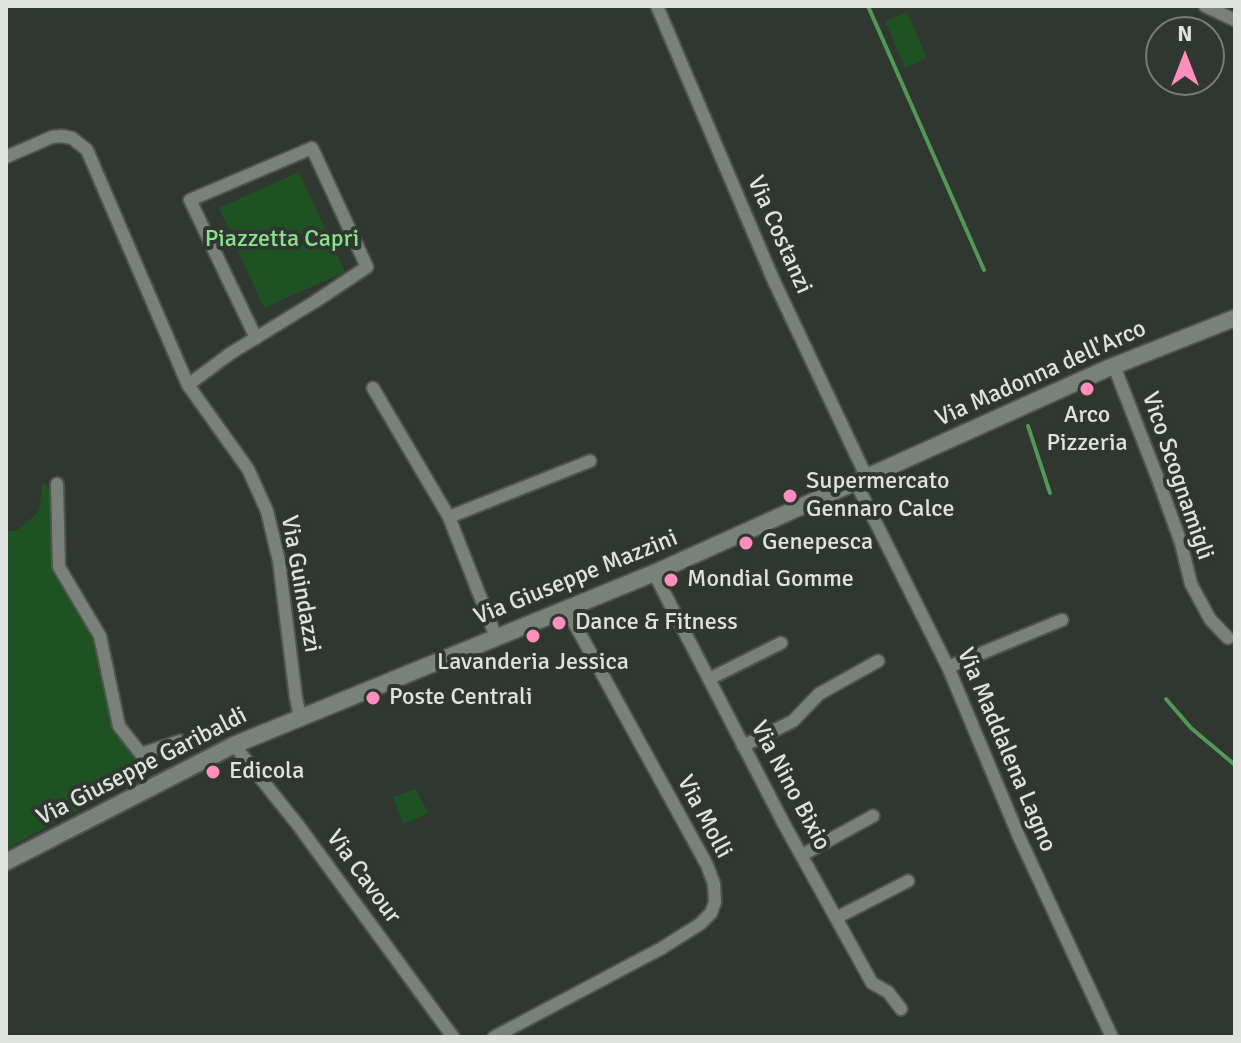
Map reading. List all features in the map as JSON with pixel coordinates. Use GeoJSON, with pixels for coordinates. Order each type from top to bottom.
{"type":"FeatureCollection","features":[{"type":"Feature","properties":{"kind":"main road","name":"Via Madonna dell'Arco"},"geometry":{"type":"LineString","coordinates":[[862,481],[1114,366],[1235,318]]}},
{"type":"Feature","properties":{"kind":"main road","name":"Via Giuseppe Mazzini"},"geometry":{"type":"LineString","coordinates":[[300,716],[567,610],[862,481]]}},
{"type":"Feature","properties":{"kind":"main road","name":"Via Giuseppe Garibaldi"},"geometry":{"type":"LineString","coordinates":[[6,862],[234,745],[300,716]]}},
{"type":"Feature","properties":{"kind":"street","name":"Via Costanzi"},"geometry":{"type":"LineString","coordinates":[[657,6],[862,481]]}},
{"type":"Feature","properties":{"kind":"street"},"geometry":{"type":"LineString","coordinates":[[1205,6],[1235,20]]}},
{"type":"Feature","properties":{"kind":"street","name":"Via Guindazzi"},"geometry":{"type":"LineString","coordinates":[[6,157],[52,137],[62,136],[72,138],[87,150],[188,385],[248,469],[267,511],[279,561],[300,716]]}},
{"type":"Feature","properties":{"kind":"street"},"geometry":{"type":"LineString","coordinates":[[188,385],[367,267],[312,148],[190,200],[256,338]]}},
{"type":"Feature","properties":{"kind":"street","name":"Vico Scognamigli"},"geometry":{"type":"LineString","coordinates":[[1114,366],[1181,543],[1191,584],[1210,619],[1228,638]]}},
{"type":"Feature","properties":{"kind":"street"},"geometry":{"type":"LineString","coordinates":[[373,388],[449,517],[496,637]]}},
{"type":"Feature","properties":{"kind":"street"},"geometry":{"type":"LineString","coordinates":[[449,517],[590,461]]}},
{"type":"Feature","properties":{"kind":"street","name":"Via Maddalena Lagno"},"geometry":{"type":"LineString","coordinates":[[862,481],[948,667],[1020,839],[1112,1037]]}},
{"type":"Feature","properties":{"kind":"street"},"geometry":{"type":"LineString","coordinates":[[57,484],[59,567],[100,636],[119,726],[141,754],[180,741]]}},
{"type":"Feature","properties":{"kind":"street","name":"Via Nino Bixio"},"geometry":{"type":"LineString","coordinates":[[654,573],[743,746],[872,983],[888,992],[901,1009]]}},
{"type":"Feature","properties":{"kind":"street","name":"Via Molli"},"geometry":{"type":"LineString","coordinates":[[494,1037],[628,968],[675,940],[700,924],[711,913],[715,902],[714,884],[707,865],[567,610]]}},
{"type":"Feature","properties":{"kind":"street"},"geometry":{"type":"LineString","coordinates":[[948,667],[1062,620]]}},
{"type":"Feature","properties":{"kind":"street"},"geometry":{"type":"LineString","coordinates":[[709,679],[781,643]]}},
{"type":"Feature","properties":{"kind":"street"},"geometry":{"type":"LineString","coordinates":[[743,746],[793,721],[819,694],[878,661]]}},
{"type":"Feature","properties":{"kind":"street","name":"Via Cavour"},"geometry":{"type":"LineString","coordinates":[[234,745],[298,825],[453,1037]]}},
{"type":"Feature","properties":{"kind":"street"},"geometry":{"type":"LineString","coordinates":[[802,855],[873,816]]}},
{"type":"Feature","properties":{"kind":"street"},"geometry":{"type":"LineString","coordinates":[[836,918],[908,881]]}},
{"type":"Feature","properties":{"kind":"green space"},"geometry":{"type":"Polygon","coordinates":[[[907,12],[927,58],[905,68],[885,21],[907,12]]]}},
{"type":"Feature","properties":{"kind":"green space","name":"Piazzetta Capri"},"geometry":{"type":"Polygon","coordinates":[[[299,172],[345,272],[264,308],[219,208],[299,172]]]}},
{"type":"Feature","properties":{"kind":"green space"},"geometry":{"type":"Polygon","coordinates":[[[43,482],[52,498],[53,555],[99,644],[114,724],[150,771],[6,849],[6,531],[16,531],[39,510],[43,482]]]}},
{"type":"Feature","properties":{"kind":"green space"},"geometry":{"type":"Polygon","coordinates":[[[415,789],[429,813],[403,824],[393,797],[415,789]]]}},
{"type":"Feature","properties":{"kind":"waterway"},"geometry":{"type":"LineString","coordinates":[[868,6],[984,270]]}},
{"type":"Feature","properties":{"kind":"waterway"},"geometry":{"type":"LineString","coordinates":[[1028,426],[1050,493]]}},
{"type":"Feature","properties":{"kind":"waterway"},"geometry":{"type":"LineString","coordinates":[[1166,699],[1191,728],[1235,765]]}},
{"type":"Feature","properties":{"kind":"place","name":"Arco Pizzeria"},"geometry":{"type":"Point","coordinates":[1087,389]}},
{"type":"Feature","properties":{"kind":"place","name":"Supermercato Gennaro Calce"},"geometry":{"type":"Point","coordinates":[790,496]}},
{"type":"Feature","properties":{"kind":"place","name":"Genepesca"},"geometry":{"type":"Point","coordinates":[746,543]}},
{"type":"Feature","properties":{"kind":"place","name":"Mondial Gomme"},"geometry":{"type":"Point","coordinates":[671,580]}},
{"type":"Feature","properties":{"kind":"place","name":"Dance & Fitness"},"geometry":{"type":"Point","coordinates":[559,623]}},
{"type":"Feature","properties":{"kind":"place","name":"Lavanderia Jessica"},"geometry":{"type":"Point","coordinates":[533,636]}},
{"type":"Feature","properties":{"kind":"place","name":"Poste Centrali"},"geometry":{"type":"Point","coordinates":[373,698]}},
{"type":"Feature","properties":{"kind":"place","name":"Edicola"},"geometry":{"type":"Point","coordinates":[213,772]}}]}
